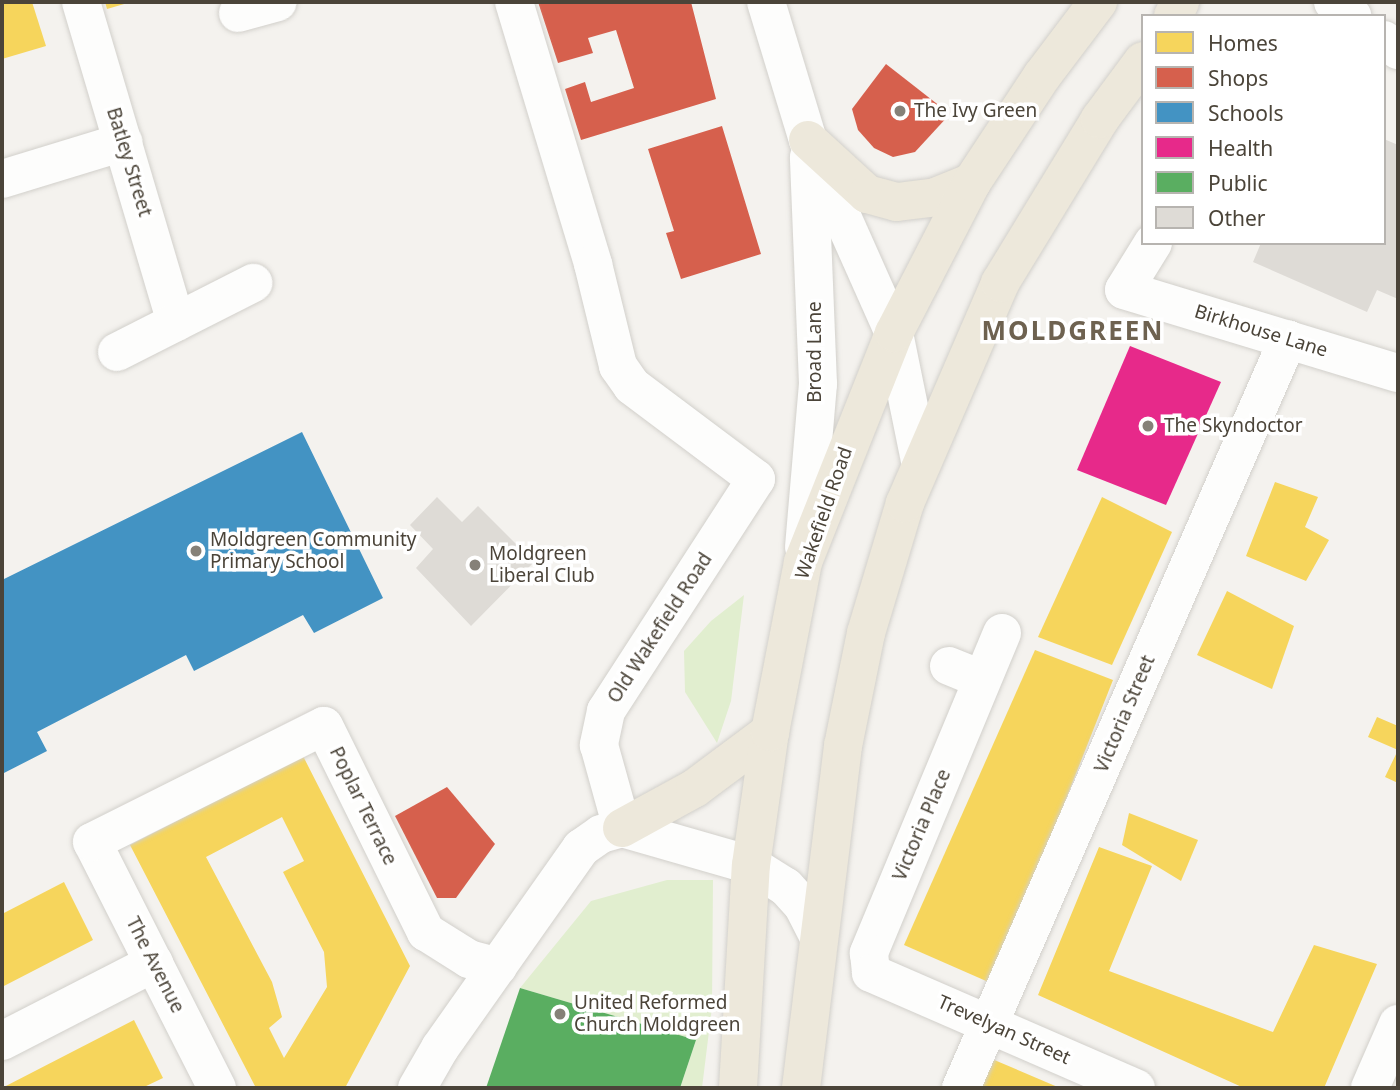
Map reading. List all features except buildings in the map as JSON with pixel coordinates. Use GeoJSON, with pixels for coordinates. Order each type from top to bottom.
{"type":"FeatureCollection","features":[{"type":"Feature","properties":{"kind":"highway","name":"Wakefield Road"},"geometry":{"type":"LineString","coordinates":[[738,1088],[751,865],[770,732],[803,562],[894,333],[972,182],[1042,76],[1098,2]]}},
{"type":"Feature","properties":{"kind":"highway"},"geometry":{"type":"LineString","coordinates":[[801,1088],[837,782],[866,633],[920,461],[1000,283],[1100,119],[1141,64]]}},
{"type":"Feature","properties":{"kind":"highway"},"geometry":{"type":"LineString","coordinates":[[808,141],[867,194],[897,202],[935,197],[972,182]]}},
{"type":"Feature","properties":{"kind":"highway"},"geometry":{"type":"LineString","coordinates":[[622,828],[695,788],[770,732]]}},
{"type":"Feature","properties":{"kind":"street","name":"Batley Street"},"geometry":{"type":"LineString","coordinates":[[81,2],[176,322]]}},
{"type":"Feature","properties":{"kind":"street"},"geometry":{"type":"LineString","coordinates":[[238,13],[278,2]]}},
{"type":"Feature","properties":{"kind":"street","name":"Old Wakefield Road"},"geometry":{"type":"LineString","coordinates":[[514,2],[593,264],[618,366],[632,386],[756,479],[606,710],[599,745],[622,828]]}},
{"type":"Feature","properties":{"kind":"street","name":"Broad Lane"},"geometry":{"type":"LineString","coordinates":[[766,2],[808,141],[894,333],[920,461]]}},
{"type":"Feature","properties":{"kind":"street"},"geometry":{"type":"LineString","coordinates":[[1333,2],[1349,14]]}},
{"type":"Feature","properties":{"kind":"street","name":"Broad Lane"},"geometry":{"type":"LineString","coordinates":[[803,562],[818,384],[808,141]]}},
{"type":"Feature","properties":{"kind":"street"},"geometry":{"type":"LineString","coordinates":[[2,179],[123,142]]}},
{"type":"Feature","properties":{"kind":"street","name":"Birkhouse Lane"},"geometry":{"type":"LineString","coordinates":[[1152,245],[1124,290],[1398,373]]}},
{"type":"Feature","properties":{"kind":"street"},"geometry":{"type":"LineString","coordinates":[[117,352],[253,283]]}},
{"type":"Feature","properties":{"kind":"street","name":"Victoria Street"},"geometry":{"type":"LineString","coordinates":[[961,1088],[1288,340]]}},
{"type":"Feature","properties":{"kind":"street","name":"Victoria Place"},"geometry":{"type":"LineString","coordinates":[[871,973],[869,953],[966,673],[1002,633]]}},
{"type":"Feature","properties":{"kind":"street","name":"Poplar Terrace"},"geometry":{"type":"LineString","coordinates":[[92,842],[324,726],[426,932],[469,959],[498,967]]}},
{"type":"Feature","properties":{"kind":"street"},"geometry":{"type":"LineString","coordinates":[[417,1088],[581,848],[622,828],[751,865],[786,887],[803,905],[818,935]]}},
{"type":"Feature","properties":{"kind":"street","name":"The Avenue"},"geometry":{"type":"LineString","coordinates":[[92,842],[217,1088]]}},
{"type":"Feature","properties":{"kind":"street"},"geometry":{"type":"LineString","coordinates":[[2,1041],[153,963]]}},
{"type":"Feature","properties":{"kind":"street","name":"Trevelyan Street"},"geometry":{"type":"LineString","coordinates":[[871,973],[1136,1088]]}},
{"type":"Feature","properties":{"kind":"street"},"geometry":{"type":"LineString","coordinates":[[1370,1088],[1398,1024]]}},
{"type":"Feature","properties":{"kind":"green space"},"geometry":{"type":"Polygon","coordinates":[[[744,595],[731,701],[717,743],[685,692],[684,651],[711,621],[744,595]]]}},
{"type":"Feature","properties":{"kind":"green space"},"geometry":{"type":"Polygon","coordinates":[[[667,880],[713,880],[712,1007],[702,1088],[680,1088],[696,1040],[520,988],[591,901],[667,880]]]}},
{"type":"Feature","properties":{"kind":"place","name":"The Ivy Green"},"geometry":{"type":"Point","coordinates":[900,111]}},
{"type":"Feature","properties":{"kind":"place","name":"The Skyndoctor"},"geometry":{"type":"Point","coordinates":[1148,426]}},
{"type":"Feature","properties":{"kind":"place","name":"Moldgreen Community Primary School"},"geometry":{"type":"Point","coordinates":[196,551]}},
{"type":"Feature","properties":{"kind":"place","name":"Moldgreen Liberal Club"},"geometry":{"type":"Point","coordinates":[475,565]}},
{"type":"Feature","properties":{"kind":"place","name":"United Reformed Church Moldgreen"},"geometry":{"type":"Point","coordinates":[560,1014]}},
{"type":"Feature","properties":{"kind":"district","name":"MOLDGREEN"},"geometry":{"type":"Point","coordinates":[1073,331]}}]}
